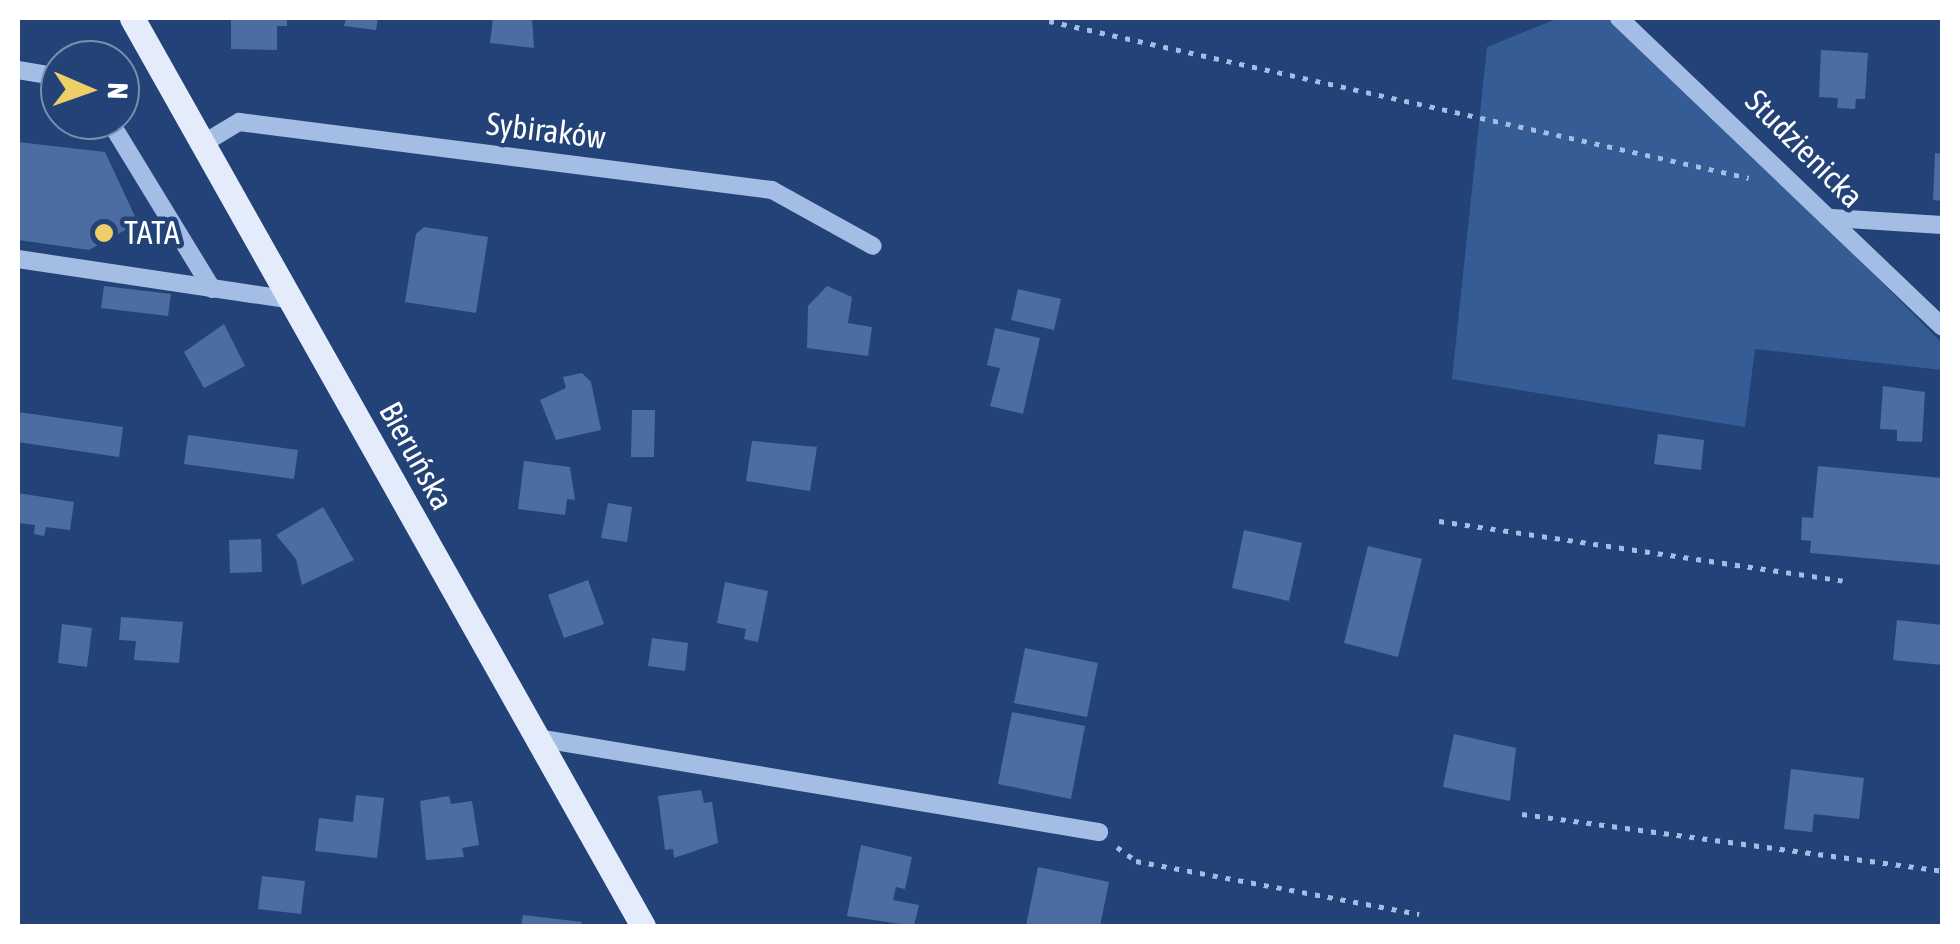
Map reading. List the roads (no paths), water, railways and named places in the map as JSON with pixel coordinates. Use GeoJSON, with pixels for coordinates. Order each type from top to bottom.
{"type":"FeatureCollection","features":[{"type":"Feature","properties":{"kind":"main road","name":"Bieruńska"},"geometry":{"type":"LineString","coordinates":[[132,18],[642,926]]}},
{"type":"Feature","properties":{"kind":"street","name":"Studzienicka"},"geometry":{"type":"LineString","coordinates":[[1619,18],[1942,327]]}},
{"type":"Feature","properties":{"kind":"street","name":"Sybiraków"},"geometry":{"type":"LineString","coordinates":[[204,143],[239,122],[772,190],[873,246]]}},
{"type":"Feature","properties":{"kind":"street"},"geometry":{"type":"LineString","coordinates":[[121,140],[212,288]]}},
{"type":"Feature","properties":{"kind":"street"},"geometry":{"type":"LineString","coordinates":[[1832,218],[1942,224]]}},
{"type":"Feature","properties":{"kind":"street"},"geometry":{"type":"LineString","coordinates":[[18,259],[292,300]]}},
{"type":"Feature","properties":{"kind":"street"},"geometry":{"type":"LineString","coordinates":[[537,738],[1098,832]]}},
{"type":"Feature","properties":{"kind":"place","name":"TATA"},"geometry":{"type":"Point","coordinates":[104,233]}}]}
